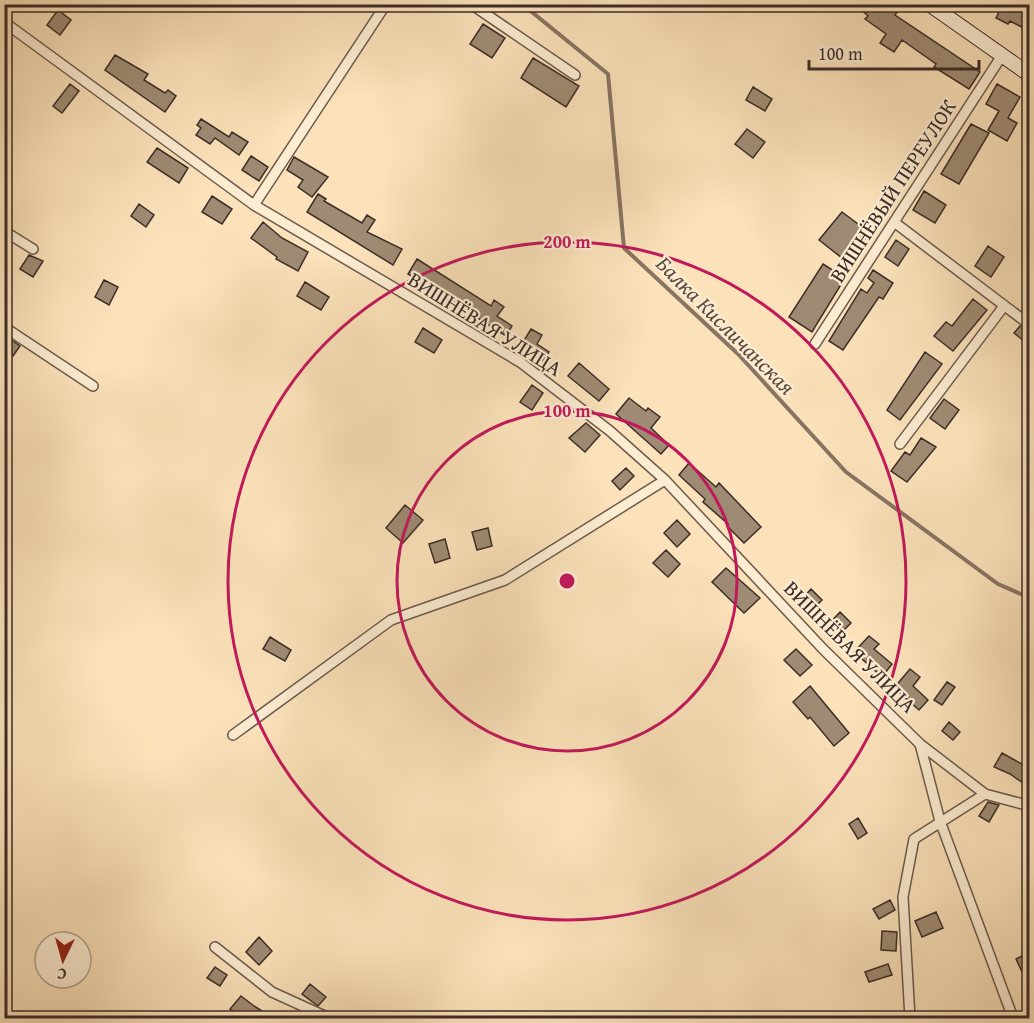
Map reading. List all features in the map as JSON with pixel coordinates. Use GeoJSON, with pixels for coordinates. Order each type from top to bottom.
{"type":"FeatureCollection","features":[{"type":"Feature","properties":{"kind":"street"},"geometry":{"type":"LineString","coordinates":[[254,205],[386,4]]}},
{"type":"Feature","properties":{"kind":"street"},"geometry":{"type":"LineString","coordinates":[[471,4],[575,75]]}},
{"type":"Feature","properties":{"kind":"street"},"geometry":{"type":"LineString","coordinates":[[929,4],[1029,75]]}},
{"type":"Feature","properties":{"kind":"street","name":"ВИШНЁВАЯ УЛИЦА"},"geometry":{"type":"LineString","coordinates":[[4,22],[254,205],[520,362],[610,431],[665,480],[823,649],[920,744],[986,794],[1028,806]]}},
{"type":"Feature","properties":{"kind":"street","name":"ВИШНЁВЫЙ ПЕРЕУЛОК"},"geometry":{"type":"LineString","coordinates":[[815,344],[1001,57]]}},
{"type":"Feature","properties":{"kind":"street"},"geometry":{"type":"LineString","coordinates":[[894,222],[1029,325]]}},
{"type":"Feature","properties":{"kind":"street"},"geometry":{"type":"LineString","coordinates":[[4,231],[33,249]]}},
{"type":"Feature","properties":{"kind":"street"},"geometry":{"type":"LineString","coordinates":[[900,444],[1004,306]]}},
{"type":"Feature","properties":{"kind":"street"},"geometry":{"type":"LineString","coordinates":[[4,327],[93,386]]}},
{"type":"Feature","properties":{"kind":"street"},"geometry":{"type":"LineString","coordinates":[[233,735],[391,620],[505,580],[665,480]]}},
{"type":"Feature","properties":{"kind":"street","name":"ВИШНЁВАЯ УЛИЦА"},"geometry":{"type":"LineString","coordinates":[[920,744],[940,820],[1013,1018]]}},
{"type":"Feature","properties":{"kind":"street"},"geometry":{"type":"LineString","coordinates":[[910,1018],[903,897],[914,839],[940,820],[986,794]]}},
{"type":"Feature","properties":{"kind":"street"},"geometry":{"type":"LineString","coordinates":[[214,947],[272,992],[329,1018]]}},
{"type":"Feature","properties":{"kind":"building"},"geometry":{"type":"Polygon","coordinates":[[[855,4],[890,4],[898,11],[895,15],[980,72],[969,89],[934,67],[936,64],[902,40],[894,52],[880,43],[886,34],[865,19],[868,16],[855,4]]]}},
{"type":"Feature","properties":{"kind":"building"},"geometry":{"type":"Polygon","coordinates":[[[1003,4],[1017,4],[1029,11],[1029,31],[1010,21],[1008,24],[996,18],[1003,4]]]}},
{"type":"Feature","properties":{"kind":"building"},"geometry":{"type":"Polygon","coordinates":[[[58,10],[71,20],[60,35],[47,25],[58,10]]]}},
{"type":"Feature","properties":{"kind":"building"},"geometry":{"type":"Polygon","coordinates":[[[483,24],[505,38],[492,58],[470,44],[483,24]]]}},
{"type":"Feature","properties":{"kind":"building"},"geometry":{"type":"Polygon","coordinates":[[[115,55],[148,74],[144,80],[165,93],[168,90],[176,96],[165,112],[105,70],[115,55]]]}},
{"type":"Feature","properties":{"kind":"building"},"geometry":{"type":"Polygon","coordinates":[[[533,58],[579,86],[566,107],[521,78],[533,58]]]}},
{"type":"Feature","properties":{"kind":"building"},"geometry":{"type":"Polygon","coordinates":[[[70,84],[79,91],[62,113],[53,106],[70,84]]]}},
{"type":"Feature","properties":{"kind":"building"},"geometry":{"type":"Polygon","coordinates":[[[997,84],[1020,97],[1008,118],[1017,123],[1007,141],[988,130],[999,111],[986,104],[997,84]]]}},
{"type":"Feature","properties":{"kind":"building"},"geometry":{"type":"Polygon","coordinates":[[[753,87],[772,99],[765,111],[746,100],[753,87]]]}},
{"type":"Feature","properties":{"kind":"building"},"geometry":{"type":"Polygon","coordinates":[[[201,119],[229,137],[232,132],[248,142],[239,155],[215,138],[210,144],[196,135],[201,128],[197,125],[201,119]]]}},
{"type":"Feature","properties":{"kind":"building"},"geometry":{"type":"Polygon","coordinates":[[[971,124],[989,133],[959,184],[941,174],[971,124]]]}},
{"type":"Feature","properties":{"kind":"building"},"geometry":{"type":"Polygon","coordinates":[[[747,129],[765,142],[753,158],[735,144],[747,129]]]}},
{"type":"Feature","properties":{"kind":"building"},"geometry":{"type":"Polygon","coordinates":[[[157,148],[188,168],[179,183],[147,162],[157,148]]]}},
{"type":"Feature","properties":{"kind":"building"},"geometry":{"type":"Polygon","coordinates":[[[251,156],[268,167],[259,181],[242,170],[251,156]]]}},
{"type":"Feature","properties":{"kind":"building"},"geometry":{"type":"Polygon","coordinates":[[[294,157],[328,177],[312,197],[298,187],[303,180],[287,170],[294,157]]]}},
{"type":"Feature","properties":{"kind":"building"},"geometry":{"type":"Polygon","coordinates":[[[924,191],[946,205],[935,223],[913,210],[924,191]]]}},
{"type":"Feature","properties":{"kind":"building"},"geometry":{"type":"Polygon","coordinates":[[[318,194],[326,199],[324,201],[362,223],[367,215],[375,220],[367,232],[402,249],[393,265],[307,212],[318,194]]]}},
{"type":"Feature","properties":{"kind":"building"},"geometry":{"type":"Polygon","coordinates":[[[212,196],[232,209],[222,224],[202,212],[212,196]]]}},
{"type":"Feature","properties":{"kind":"building"},"geometry":{"type":"Polygon","coordinates":[[[139,204],[154,215],[146,227],[131,216],[139,204]]]}},
{"type":"Feature","properties":{"kind":"building"},"geometry":{"type":"Polygon","coordinates":[[[842,212],[870,233],[847,262],[819,240],[842,212]]]}},
{"type":"Feature","properties":{"kind":"building"},"geometry":{"type":"Polygon","coordinates":[[[263,222],[282,238],[308,252],[298,271],[276,259],[277,257],[251,238],[263,222]]]}},
{"type":"Feature","properties":{"kind":"building"},"geometry":{"type":"Polygon","coordinates":[[[896,240],[909,249],[898,266],[885,257],[896,240]]]}},
{"type":"Feature","properties":{"kind":"building"},"geometry":{"type":"Polygon","coordinates":[[[988,246],[1004,257],[991,277],[975,266],[988,246]]]}},
{"type":"Feature","properties":{"kind":"building"},"geometry":{"type":"Polygon","coordinates":[[[29,255],[43,261],[33,277],[20,269],[29,255]]]}},
{"type":"Feature","properties":{"kind":"building"},"geometry":{"type":"Polygon","coordinates":[[[417,259],[491,306],[494,300],[504,307],[497,316],[512,326],[506,336],[408,274],[417,259]]]}},
{"type":"Feature","properties":{"kind":"building"},"geometry":{"type":"Polygon","coordinates":[[[823,264],[845,278],[812,332],[789,317],[823,264]]]}},
{"type":"Feature","properties":{"kind":"building"},"geometry":{"type":"Polygon","coordinates":[[[873,270],[893,283],[883,299],[879,297],[843,350],[829,341],[861,289],[867,293],[874,283],[868,278],[873,270]]]}},
{"type":"Feature","properties":{"kind":"building"},"geometry":{"type":"Polygon","coordinates":[[[104,280],[118,287],[109,305],[95,297],[104,280]]]}},
{"type":"Feature","properties":{"kind":"building"},"geometry":{"type":"Polygon","coordinates":[[[305,282],[329,297],[321,310],[297,296],[305,282]]]}},
{"type":"Feature","properties":{"kind":"building"},"geometry":{"type":"Polygon","coordinates":[[[973,299],[987,310],[953,351],[934,336],[946,322],[952,326],[973,299]]]}},
{"type":"Feature","properties":{"kind":"building"},"geometry":{"type":"Polygon","coordinates":[[[1020,326],[1029,332],[1025,342],[1014,333],[1020,326]]]}},
{"type":"Feature","properties":{"kind":"building"},"geometry":{"type":"Polygon","coordinates":[[[423,328],[442,340],[434,353],[415,342],[423,328]]]}},
{"type":"Feature","properties":{"kind":"building"},"geometry":{"type":"Polygon","coordinates":[[[531,329],[542,335],[537,344],[549,352],[543,361],[520,347],[531,329]]]}},
{"type":"Feature","properties":{"kind":"building"},"geometry":{"type":"Polygon","coordinates":[[[4,335],[20,346],[13,356],[4,351],[4,335]]]}},
{"type":"Feature","properties":{"kind":"building"},"geometry":{"type":"Polygon","coordinates":[[[925,352],[942,364],[900,420],[887,410],[925,352]]]}},
{"type":"Feature","properties":{"kind":"building"},"geometry":{"type":"Polygon","coordinates":[[[579,363],[609,389],[599,401],[568,376],[579,363]]]}},
{"type":"Feature","properties":{"kind":"building"},"geometry":{"type":"Polygon","coordinates":[[[532,385],[543,393],[532,410],[520,402],[532,385]]]}},
{"type":"Feature","properties":{"kind":"building"},"geometry":{"type":"Polygon","coordinates":[[[629,398],[646,411],[648,408],[660,417],[651,428],[669,445],[661,454],[616,414],[629,398]]]}},
{"type":"Feature","properties":{"kind":"building"},"geometry":{"type":"Polygon","coordinates":[[[944,399],[959,410],[945,429],[930,418],[944,399]]]}},
{"type":"Feature","properties":{"kind":"building"},"geometry":{"type":"Polygon","coordinates":[[[586,423],[600,435],[585,452],[569,438],[586,423]]]}},
{"type":"Feature","properties":{"kind":"building"},"geometry":{"type":"Polygon","coordinates":[[[921,438],[936,447],[907,482],[891,471],[905,452],[910,455],[921,438]]]}},
{"type":"Feature","properties":{"kind":"building"},"geometry":{"type":"Polygon","coordinates":[[[689,463],[716,487],[719,483],[761,527],[744,543],[727,526],[728,524],[703,502],[705,499],[679,475],[689,463]]]}},
{"type":"Feature","properties":{"kind":"building"},"geometry":{"type":"Polygon","coordinates":[[[626,468],[634,476],[620,490],[612,481],[626,468]]]}},
{"type":"Feature","properties":{"kind":"building"},"geometry":{"type":"Polygon","coordinates":[[[405,505],[423,520],[403,543],[386,528],[405,505]]]}},
{"type":"Feature","properties":{"kind":"building"},"geometry":{"type":"Polygon","coordinates":[[[677,520],[690,534],[677,547],[664,533],[677,520]]]}},
{"type":"Feature","properties":{"kind":"building"},"geometry":{"type":"Polygon","coordinates":[[[488,528],[492,546],[477,550],[472,532],[488,528]]]}},
{"type":"Feature","properties":{"kind":"building"},"geometry":{"type":"Polygon","coordinates":[[[445,539],[450,558],[435,563],[429,544],[445,539]]]}},
{"type":"Feature","properties":{"kind":"building"},"geometry":{"type":"Polygon","coordinates":[[[666,550],[680,564],[668,577],[653,563],[666,550]]]}},
{"type":"Feature","properties":{"kind":"building"},"geometry":{"type":"Polygon","coordinates":[[[726,568],[760,598],[744,613],[712,582],[726,568]]]}},
{"type":"Feature","properties":{"kind":"building"},"geometry":{"type":"Polygon","coordinates":[[[811,589],[822,600],[811,611],[800,601],[811,589]]]}},
{"type":"Feature","properties":{"kind":"building"},"geometry":{"type":"Polygon","coordinates":[[[840,612],[851,623],[837,637],[826,627],[840,612]]]}},
{"type":"Feature","properties":{"kind":"building"},"geometry":{"type":"Polygon","coordinates":[[[869,636],[879,644],[874,649],[892,664],[882,677],[854,652],[869,636]]]}},
{"type":"Feature","properties":{"kind":"building"},"geometry":{"type":"Polygon","coordinates":[[[270,637],[291,650],[285,661],[263,649],[270,637]]]}},
{"type":"Feature","properties":{"kind":"building"},"geometry":{"type":"Polygon","coordinates":[[[796,649],[812,665],[800,676],[784,660],[796,649]]]}},
{"type":"Feature","properties":{"kind":"building"},"geometry":{"type":"Polygon","coordinates":[[[910,669],[920,677],[913,686],[928,700],[919,710],[894,688],[910,669]]]}},
{"type":"Feature","properties":{"kind":"building"},"geometry":{"type":"Polygon","coordinates":[[[947,682],[955,687],[942,705],[934,700],[947,682]]]}},
{"type":"Feature","properties":{"kind":"building"},"geometry":{"type":"Polygon","coordinates":[[[810,686],[849,733],[834,746],[810,717],[808,719],[793,702],[810,686]]]}},
{"type":"Feature","properties":{"kind":"building"},"geometry":{"type":"Polygon","coordinates":[[[949,722],[960,732],[953,740],[942,731],[949,722]]]}},
{"type":"Feature","properties":{"kind":"building"},"geometry":{"type":"Polygon","coordinates":[[[1002,753],[1029,768],[1029,775],[1023,783],[994,767],[1002,753]]]}},
{"type":"Feature","properties":{"kind":"building"},"geometry":{"type":"Polygon","coordinates":[[[988,802],[999,805],[989,822],[979,816],[988,802]]]}},
{"type":"Feature","properties":{"kind":"building"},"geometry":{"type":"Polygon","coordinates":[[[858,818],[867,833],[858,839],[849,824],[858,818]]]}},
{"type":"Feature","properties":{"kind":"building"},"geometry":{"type":"Polygon","coordinates":[[[890,900],[895,910],[879,919],[873,909],[890,900]]]}},
{"type":"Feature","properties":{"kind":"building"},"geometry":{"type":"Polygon","coordinates":[[[936,912],[943,928],[922,937],[915,921],[936,912]]]}},
{"type":"Feature","properties":{"kind":"building"},"geometry":{"type":"Polygon","coordinates":[[[882,931],[897,932],[896,951],[881,950],[882,931]]]}},
{"type":"Feature","properties":{"kind":"building"},"geometry":{"type":"Polygon","coordinates":[[[259,937],[272,951],[259,965],[246,952],[259,937]]]}},
{"type":"Feature","properties":{"kind":"building"},"geometry":{"type":"Polygon","coordinates":[[[1029,952],[1029,987],[1016,959],[1029,952]]]}},
{"type":"Feature","properties":{"kind":"building"},"geometry":{"type":"Polygon","coordinates":[[[888,964],[892,975],[869,982],[865,972],[888,964]]]}},
{"type":"Feature","properties":{"kind":"building"},"geometry":{"type":"Polygon","coordinates":[[[215,967],[227,975],[220,986],[207,978],[215,967]]]}},
{"type":"Feature","properties":{"kind":"building"},"geometry":{"type":"Polygon","coordinates":[[[310,984],[326,997],[318,1006],[302,994],[310,984]]]}},
{"type":"Feature","properties":{"kind":"building"},"geometry":{"type":"Polygon","coordinates":[[[241,996],[273,1018],[243,1018],[230,1009],[241,996]]]}},
{"type":"Feature","properties":{"kind":"waterway","name":"Балка Кисличанская"},"geometry":{"type":"LineString","coordinates":[[522,4],[608,74],[624,248],[738,354],[846,472],[998,584],[1030,598]]}}]}
